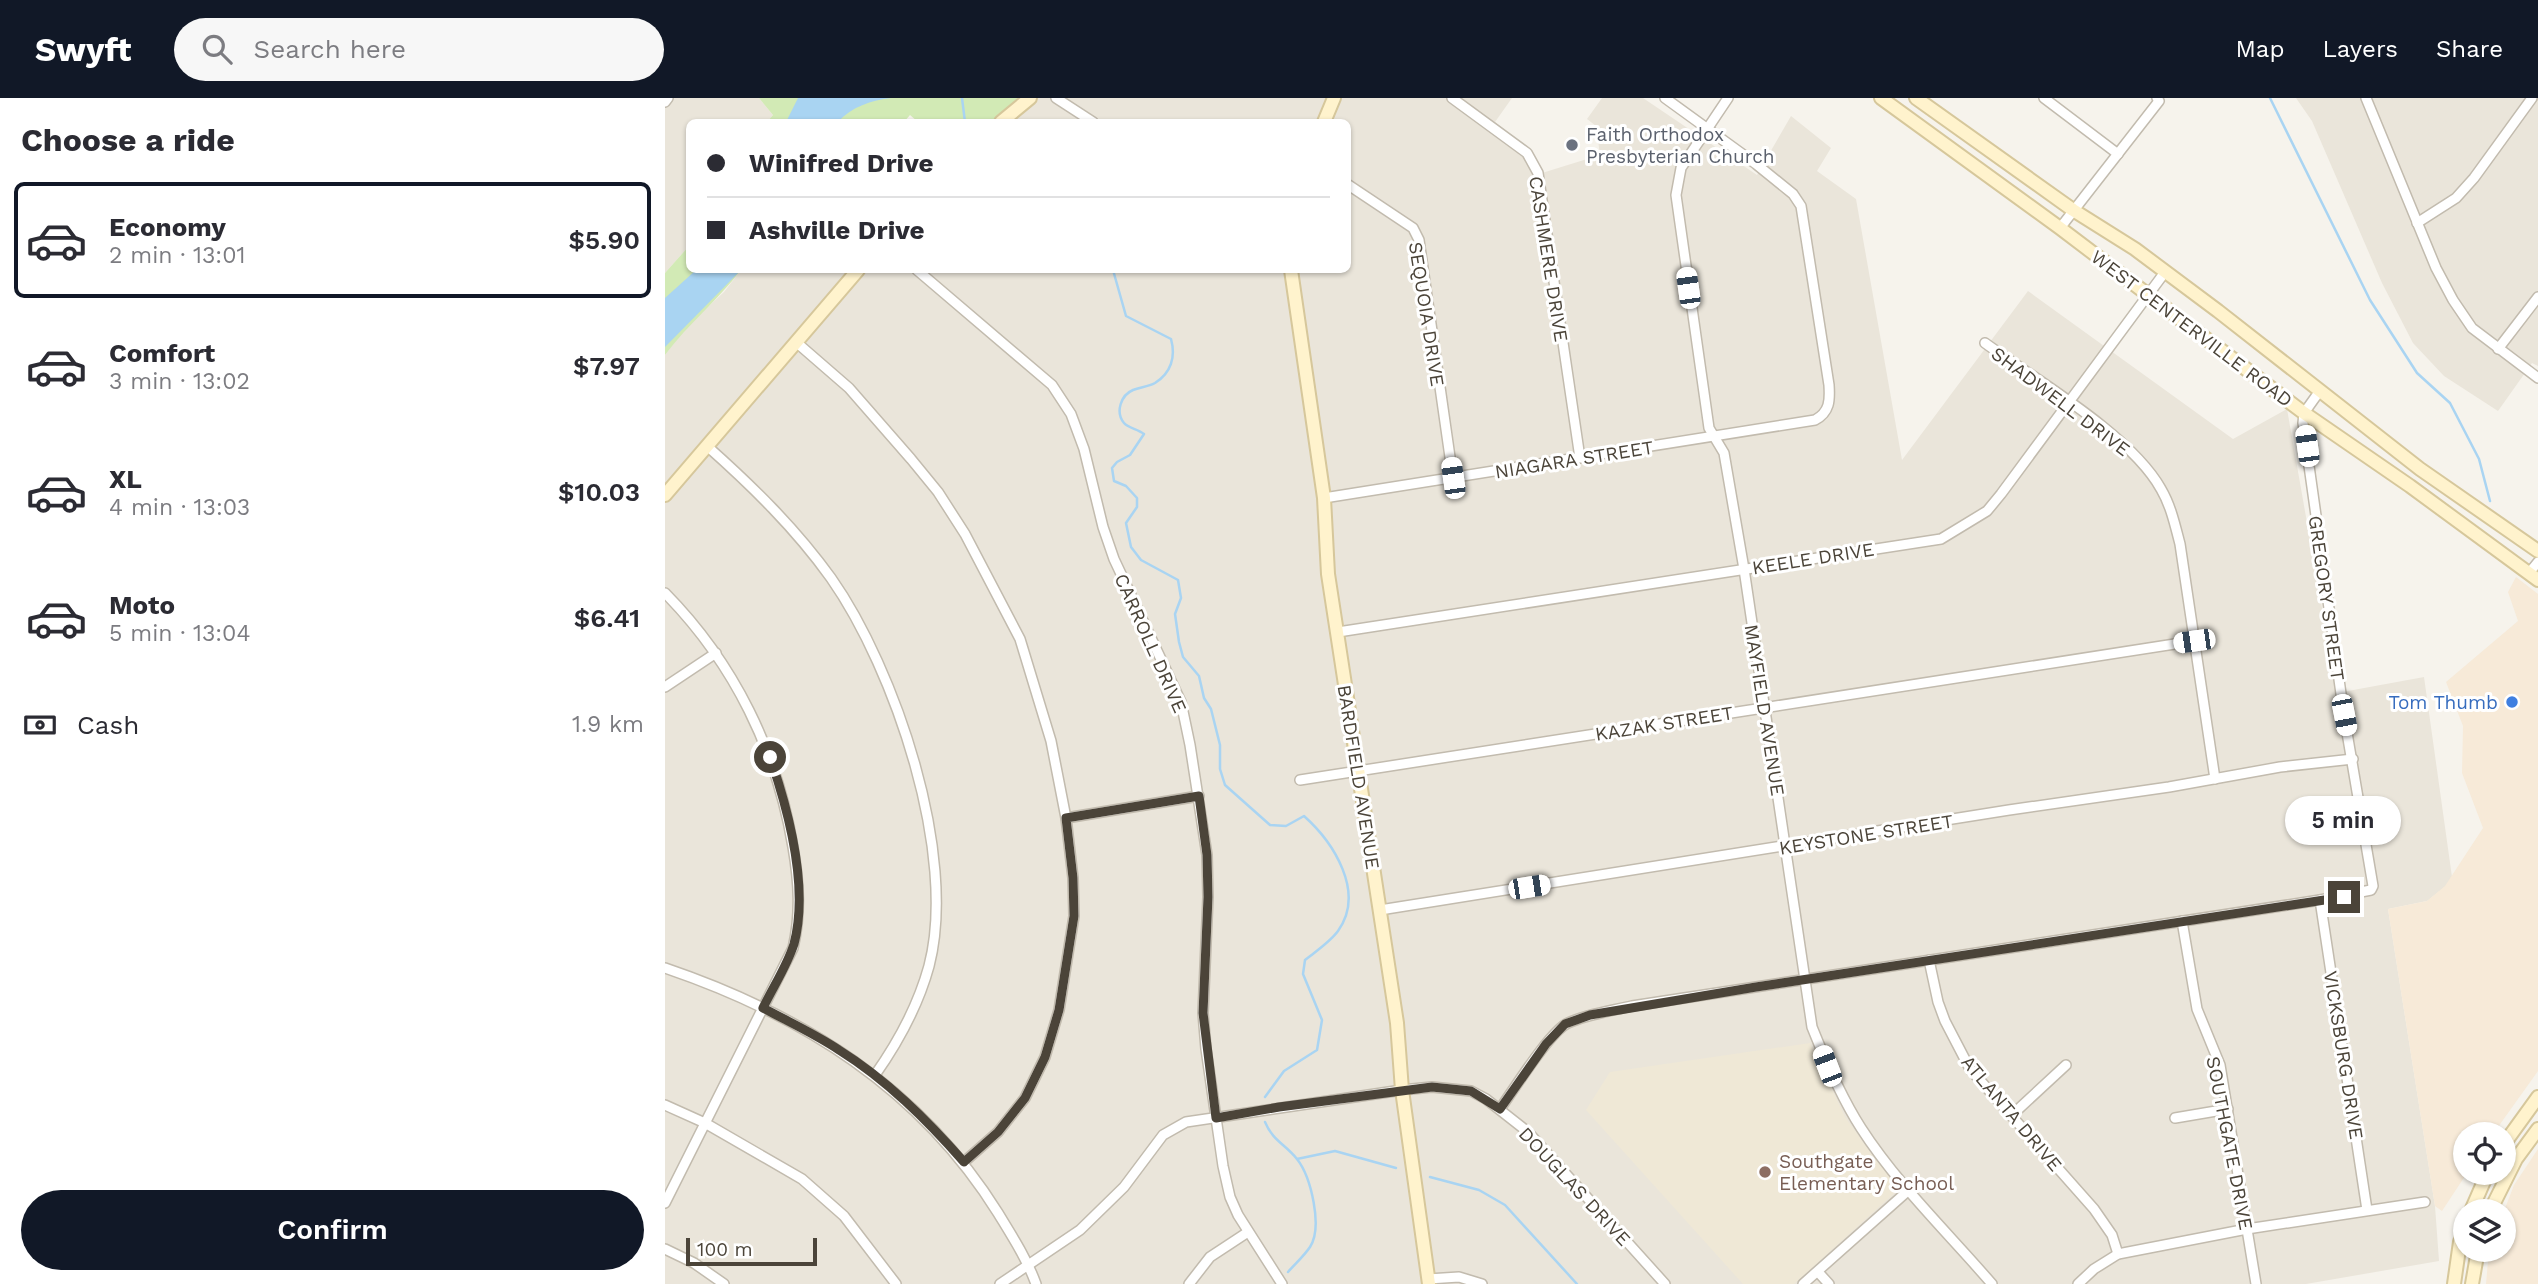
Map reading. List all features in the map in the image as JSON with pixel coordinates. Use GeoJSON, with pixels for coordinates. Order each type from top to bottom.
{"type":"FeatureCollection","features":[{"type":"Feature","properties":{"kind":"main road"},"geometry":{"type":"LineString","coordinates":[[1004,119],[1030,98]]}},
{"type":"Feature","properties":{"kind":"main road"},"geometry":{"type":"LineString","coordinates":[[1325,119],[1334,98]]}},
{"type":"Feature","properties":{"kind":"main road","name":"WEST CENTERVILLE ROAD"},"geometry":{"type":"LineString","coordinates":[[1881,98],[2060,228],[2304,413],[2410,485],[2534,577]]}},
{"type":"Feature","properties":{"kind":"main road","name":"WEST CENTERVILLE ROAD"},"geometry":{"type":"LineString","coordinates":[[1916,98],[2073,210],[2135,249],[2420,469],[2538,551]]}},
{"type":"Feature","properties":{"kind":"main road"},"geometry":{"type":"LineString","coordinates":[[665,495],[855,273]]}},
{"type":"Feature","properties":{"kind":"main road","name":"BARDFIELD AVENUE"},"geometry":{"type":"LineString","coordinates":[[1291,273],[1324,498],[1328,574],[1397,1023],[1402,1090],[1429,1282]]}},
{"type":"Feature","properties":{"kind":"main road"},"geometry":{"type":"LineString","coordinates":[[2410,485],[2420,469]]}},
{"type":"Feature","properties":{"kind":"main road"},"geometry":{"type":"LineString","coordinates":[[2516,1127],[2538,1097]]}},
{"type":"Feature","properties":{"kind":"main road"},"geometry":{"type":"LineString","coordinates":[[2496,1199],[2516,1159],[2538,1129]]}},
{"type":"Feature","properties":{"kind":"main road"},"geometry":{"type":"LineString","coordinates":[[2454,1284],[2458,1262]]}},
{"type":"Feature","properties":{"kind":"main road"},"geometry":{"type":"LineString","coordinates":[[2472,1284],[2476,1262]]}},
{"type":"Feature","properties":{"kind":"street"},"geometry":{"type":"LineString","coordinates":[[1056,98],[1088,119]]}},
{"type":"Feature","properties":{"kind":"street","name":"CASHMERE DRIVE"},"geometry":{"type":"LineString","coordinates":[[1452,98],[1527,153],[1538,173],[1580,458]]}},
{"type":"Feature","properties":{"kind":"street"},"geometry":{"type":"LineString","coordinates":[[1665,98],[1707,129]]}},
{"type":"Feature","properties":{"kind":"street","name":"MAYFIELD AVENUE"},"geometry":{"type":"LineString","coordinates":[[1728,98],[1681,168],[1676,205],[1709,428],[1724,453],[1744,569],[1812,1027],[1829,1069],[1860,1127],[1880,1156],[1992,1284]]}},
{"type":"Feature","properties":{"kind":"street"},"geometry":{"type":"LineString","coordinates":[[2044,98],[2118,154]]}},
{"type":"Feature","properties":{"kind":"street"},"geometry":{"type":"LineString","coordinates":[[2060,228],[2159,101],[2157,98]]}},
{"type":"Feature","properties":{"kind":"street"},"geometry":{"type":"LineString","coordinates":[[2365,98],[2417,223],[2453,300],[2472,328],[2538,378]]}},
{"type":"Feature","properties":{"kind":"street"},"geometry":{"type":"LineString","coordinates":[[2417,223],[2456,198],[2474,178],[2532,98]]}},
{"type":"Feature","properties":{"kind":"street","name":"NIAGARA STREET"},"geometry":{"type":"LineString","coordinates":[[1324,498],[1713,438],[1815,420],[1823,415],[1830,402],[1829,384],[1801,206],[1793,194],[1707,129]]}},
{"type":"Feature","properties":{"kind":"street","name":"SEQUOIA DRIVE"},"geometry":{"type":"LineString","coordinates":[[1351,187],[1413,228],[1419,240],[1453,478]]}},
{"type":"Feature","properties":{"kind":"street","name":"KEELE DRIVE"},"geometry":{"type":"LineString","coordinates":[[1338,632],[1941,539],[1987,511],[2165,272]]}},
{"type":"Feature","properties":{"kind":"street","name":"CARROLL DRIVE"},"geometry":{"type":"LineString","coordinates":[[921,273],[1052,385],[1071,414],[1084,449],[1114,559],[1181,702],[1207,855],[1203,1013],[1216,1118],[1230,1197],[1248,1232],[1282,1284]]}},
{"type":"Feature","properties":{"kind":"street"},"geometry":{"type":"LineString","coordinates":[[2498,349],[2538,297]]}},
{"type":"Feature","properties":{"kind":"street"},"geometry":{"type":"LineString","coordinates":[[796,342],[851,390],[911,458],[938,492],[965,534],[1020,639],[1051,741],[1066,818],[1073,878],[1074,916],[1059,1010],[1049,1045],[1025,1098],[998,1132],[964,1162]]}},
{"type":"Feature","properties":{"kind":"street","name":"SHADWELL DRIVE"},"geometry":{"type":"LineString","coordinates":[[1985,344],[2097,422],[2139,460],[2161,487],[2171,509],[2180,544],[2215,779]]}},
{"type":"Feature","properties":{"kind":"street"},"geometry":{"type":"LineString","coordinates":[[2304,413],[2319,392]]}},
{"type":"Feature","properties":{"kind":"street","name":"GREGORY STREET"},"geometry":{"type":"LineString","coordinates":[[2304,413],[2316,521],[2371,890],[2321,900]]}},
{"type":"Feature","properties":{"kind":"street"},"geometry":{"type":"LineString","coordinates":[[707,446],[779,514],[831,579],[871,647],[906,734],[921,790],[935,876],[935,932],[929,965],[915,1007],[896,1044],[875,1075]]}},
{"type":"Feature","properties":{"kind":"street"},"geometry":{"type":"LineString","coordinates":[[2534,577],[2538,562]]}},
{"type":"Feature","properties":{"kind":"street"},"geometry":{"type":"LineString","coordinates":[[665,593],[716,653],[734,680],[765,744],[784,802],[798,878],[799,914],[793,948],[665,1203]]}},
{"type":"Feature","properties":{"kind":"street","name":"KAZAK STREET"},"geometry":{"type":"LineString","coordinates":[[1300,780],[2194,641]]}},
{"type":"Feature","properties":{"kind":"street"},"geometry":{"type":"LineString","coordinates":[[665,687],[716,653]]}},
{"type":"Feature","properties":{"kind":"street","name":"KEYSTONE STREET"},"geometry":{"type":"LineString","coordinates":[[1380,910],[2280,767],[2353,759]]}},
{"type":"Feature","properties":{"kind":"street"},"geometry":{"type":"LineString","coordinates":[[1066,818],[1199,796]]}},
{"type":"Feature","properties":{"kind":"street"},"geometry":{"type":"LineString","coordinates":[[1500,1109],[1546,1044],[1565,1024],[1632,1006],[2321,900]]}},
{"type":"Feature","properties":{"kind":"street","name":"VICKSBURG DRIVE"},"geometry":{"type":"LineString","coordinates":[[2321,900],[2367,1210]]}},
{"type":"Feature","properties":{"kind":"street","name":"SOUTHGATE DRIVE"},"geometry":{"type":"LineString","coordinates":[[2182,921],[2197,1010],[2220,1065],[2256,1284]]}},
{"type":"Feature","properties":{"kind":"street","name":"ATLANTA DRIVE"},"geometry":{"type":"LineString","coordinates":[[1929,960],[1938,1002],[1953,1040],[1970,1069],[2094,1209],[2112,1235],[2118,1254]]}},
{"type":"Feature","properties":{"kind":"street"},"geometry":{"type":"LineString","coordinates":[[665,968],[763,1008],[839,1049],[875,1075],[932,1125],[964,1162],[1006,1227],[1036,1284]]}},
{"type":"Feature","properties":{"kind":"street"},"geometry":{"type":"LineString","coordinates":[[2012,1115],[2066,1065]]}},
{"type":"Feature","properties":{"kind":"street","name":"DOUGLAS DRIVE"},"geometry":{"type":"LineString","coordinates":[[1000,1284],[1064,1242],[1089,1221],[1123,1187],[1163,1135],[1186,1122],[1432,1087],[1471,1091],[1500,1109],[1528,1132],[1665,1284]]}},
{"type":"Feature","properties":{"kind":"street"},"geometry":{"type":"LineString","coordinates":[[665,1105],[705,1123],[802,1179],[844,1216],[896,1284]]}},
{"type":"Feature","properties":{"kind":"street"},"geometry":{"type":"LineString","coordinates":[[2175,1118],[2228,1109]]}},
{"type":"Feature","properties":{"kind":"street"},"geometry":{"type":"LineString","coordinates":[[1803,1284],[1910,1189]]}},
{"type":"Feature","properties":{"kind":"street"},"geometry":{"type":"LineString","coordinates":[[2078,1284],[2094,1269],[2118,1254],[2247,1229],[2425,1202]]}},
{"type":"Feature","properties":{"kind":"street"},"geometry":{"type":"LineString","coordinates":[[1189,1284],[1210,1257],[1248,1232]]}},
{"type":"Feature","properties":{"kind":"street"},"geometry":{"type":"LineString","coordinates":[[665,1249],[694,1263],[724,1284]]}},
{"type":"Feature","properties":{"kind":"street"},"geometry":{"type":"LineString","coordinates":[[1818,1272],[1829,1284]]}},
{"type":"Feature","properties":{"kind":"street"},"geometry":{"type":"LineString","coordinates":[[1429,1282],[1459,1277],[1482,1284]]}},
{"type":"Feature","properties":{"kind":"shaded area"},"geometry":{"type":"Polygon","coordinates":[[[665,98],[759,98],[773,115],[770,119],[686,119],[686,249],[665,273],[665,98]]]}},
{"type":"Feature","properties":{"kind":"shaded area"},"geometry":{"type":"Polygon","coordinates":[[[1024,98],[1512,98],[1495,122],[1527,147],[1542,173],[1600,155],[1596,126],[1587,119],[1602,98],[1643,98],[1757,175],[1791,116],[1831,148],[1817,171],[1856,199],[1902,460],[2028,291],[2233,439],[2287,409],[2337,693],[2424,677],[2452,877],[2446,886],[2427,901],[2388,909],[2435,1206],[2439,1261],[2306,1284],[665,1284],[665,355],[684,329],[724,292],[739,273],[1351,273],[1351,119],[995,119],[1024,98]]]}},
{"type":"Feature","properties":{"kind":"shaded area"},"geometry":{"type":"Polygon","coordinates":[[[2296,98],[2538,98],[2538,366],[2532,363],[2498,411],[2444,376],[2413,343],[2382,283],[2312,121],[2296,98]]]}},
{"type":"Feature","properties":{"kind":"shaded area"},"geometry":{"type":"Polygon","coordinates":[[[2516,577],[2538,594],[2538,1071],[2502,1122],[2453,1122],[2453,1185],[2459,1185],[2442,1211],[2435,1206],[2388,909],[2427,901],[2445,886],[2483,828],[2462,773],[2463,726],[2446,682],[2518,621],[2508,592],[2516,577]]]}},
{"type":"Feature","properties":{"kind":"shaded area","name":"Southgate Elementary School"},"geometry":{"type":"Polygon","coordinates":[[[1810,1043],[1845,1117],[1900,1188],[1794,1284],[1743,1284],[1586,1110],[1610,1072],[1810,1043]]]}},
{"type":"Feature","properties":{"kind":"shaded area"},"geometry":{"type":"Polygon","coordinates":[[[2538,1149],[2538,1284],[2486,1284],[2488,1262],[2516,1262],[2516,1199],[2509,1199],[2516,1182],[2538,1149]]]}},
{"type":"Feature","properties":{"kind":"green space"},"geometry":{"type":"Polygon","coordinates":[[[759,98],[1024,98],[995,119],[915,119],[910,115],[907,119],[770,119],[773,115],[759,98]]]}},
{"type":"Feature","properties":{"kind":"green space"},"geometry":{"type":"Polygon","coordinates":[[[686,249],[686,273],[739,273],[665,355],[665,273],[686,249]]]}},
{"type":"Feature","properties":{"kind":"water"},"geometry":{"type":"Polygon","coordinates":[[[798,98],[891,98],[862,105],[841,119],[788,119],[798,98]]]}},
{"type":"Feature","properties":{"kind":"water"},"geometry":{"type":"Polygon","coordinates":[[[693,273],[738,273],[665,347],[665,298],[693,273]]]}},
{"type":"Feature","properties":{"kind":"waterway"},"geometry":{"type":"LineString","coordinates":[[962,98],[965,119]]}},
{"type":"Feature","properties":{"kind":"waterway"},"geometry":{"type":"LineString","coordinates":[[2270,98],[2370,300],[2417,373],[2450,403],[2479,459],[2490,501]]}},
{"type":"Feature","properties":{"kind":"waterway"},"geometry":{"type":"LineString","coordinates":[[1114,273],[1126,316],[1171,339],[1173,352],[1171,364],[1165,374],[1152,384],[1129,392],[1121,404],[1120,414],[1124,423],[1144,434],[1130,455],[1112,468],[1114,481],[1126,486],[1137,498],[1137,507],[1126,523],[1131,547],[1141,560],[1178,580],[1181,598],[1175,614],[1179,642],[1183,657],[1199,676],[1204,698],[1211,709],[1220,745],[1220,769],[1225,785],[1270,825],[1286,826],[1304,816],[1335,854],[1347,884],[1349,900],[1346,916],[1338,931],[1305,960],[1303,974],[1322,1020],[1317,1050],[1284,1071],[1265,1097]]}},
{"type":"Feature","properties":{"kind":"waterway"},"geometry":{"type":"LineString","coordinates":[[1265,1122],[1275,1138],[1293,1154],[1302,1167],[1314,1202],[1314,1238],[1308,1250],[1288,1272]]}},
{"type":"Feature","properties":{"kind":"waterway"},"geometry":{"type":"LineString","coordinates":[[1297,1159],[1335,1151],[1396,1168]]}},
{"type":"Feature","properties":{"kind":"waterway"},"geometry":{"type":"LineString","coordinates":[[1430,1177],[1479,1190],[1505,1205],[1577,1284]]}},
{"type":"Feature","properties":{"kind":"place","name":"Faith Orthodox Presbyterian Church"},"geometry":{"type":"Point","coordinates":[1572,145]}},
{"type":"Feature","properties":{"kind":"place","name":"Tom Thumb"},"geometry":{"type":"Point","coordinates":[2512,702]}},
{"type":"Feature","properties":{"kind":"place","name":"Southgate Elementary School"},"geometry":{"type":"Point","coordinates":[1765,1172]}},
{"type":"Feature","properties":{"kind":"route"},"geometry":{"type":"LineString","coordinates":[[770,757],[791,834],[798,878],[799,914],[793,948],[763,1008],[839,1049],[875,1075],[932,1125],[964,1162],[998,1132],[1025,1098],[1045,1057],[1059,1010],[1074,916],[1066,818],[1199,796],[1207,855],[1208,897],[1203,1013],[1216,1118],[1432,1087],[1471,1091],[1500,1109],[1546,1044],[1565,1024],[1590,1015],[1632,1006],[1995,949],[2344,897]]}}]}
